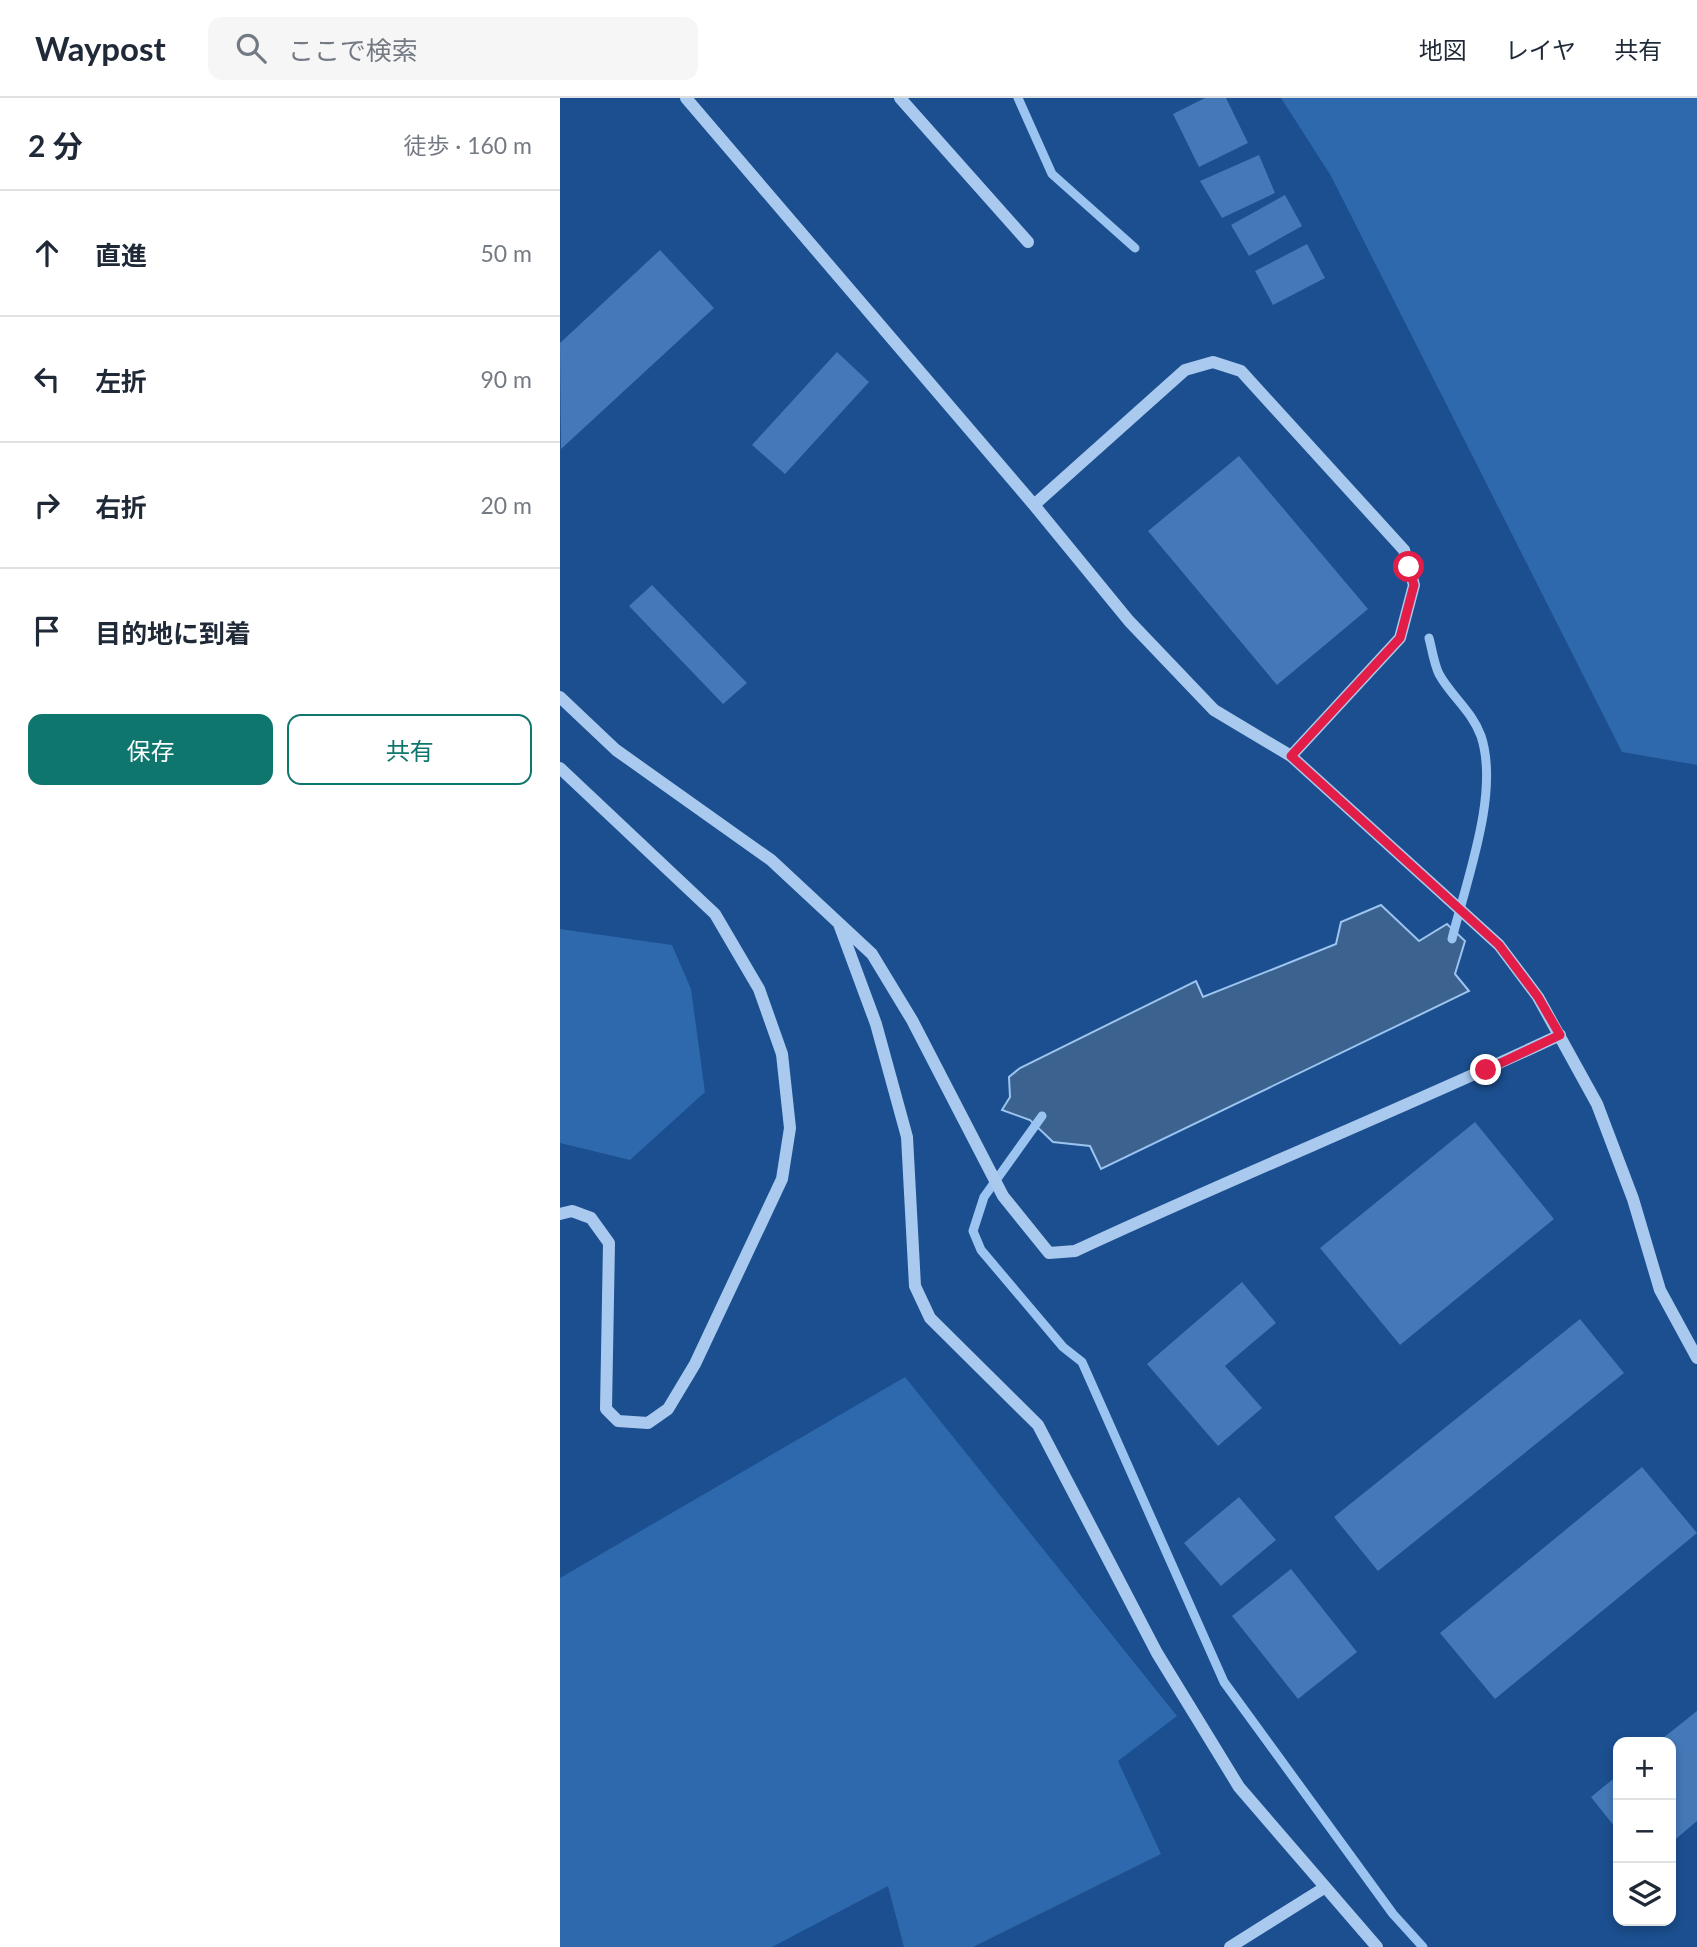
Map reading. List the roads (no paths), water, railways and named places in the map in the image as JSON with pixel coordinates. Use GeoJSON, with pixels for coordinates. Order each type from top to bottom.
{"type":"FeatureCollection","features":[{"type":"Feature","properties":{"kind":"street"},"geometry":{"type":"LineString","coordinates":[[686,98],[1034,505],[1129,621],[1214,710],[1291,756],[1499,945],[1538,997],[1597,1104],[1633,1199],[1660,1290],[1697,1358]]}},
{"type":"Feature","properties":{"kind":"street"},"geometry":{"type":"LineString","coordinates":[[900,98],[1028,242]]}},
{"type":"Feature","properties":{"kind":"street"},"geometry":{"type":"LineString","coordinates":[[1034,505],[1185,370],[1213,362],[1241,371],[1404,550],[1414,585],[1400,638],[1291,756]]}},
{"type":"Feature","properties":{"kind":"street"},"geometry":{"type":"LineString","coordinates":[[560,698],[616,750],[771,860],[872,954],[912,1020],[988,1172],[1003,1196],[1049,1253],[1075,1251],[1233,1178],[1374,1120],[1560,1035]]}},
{"type":"Feature","properties":{"kind":"street"},"geometry":{"type":"LineString","coordinates":[[560,768],[715,914],[759,989],[782,1054],[790,1128],[782,1179],[695,1364],[668,1409],[648,1423],[618,1421],[606,1409],[609,1243],[591,1218],[572,1211],[560,1214]]}},
{"type":"Feature","properties":{"kind":"street"},"geometry":{"type":"LineString","coordinates":[[837,919],[876,1024],[907,1138],[914,1224],[915,1286],[930,1318],[1038,1425],[1157,1653],[1232,1776],[1324,1888],[1377,1947]]}},
{"type":"Feature","properties":{"kind":"street"},"geometry":{"type":"LineString","coordinates":[[1230,1947],[1324,1888]]}},
{"type":"Feature","properties":{"kind":"waterway"},"geometry":{"type":"LineString","coordinates":[[1018,98],[1052,174],[1135,248]]}},
{"type":"Feature","properties":{"kind":"waterway"},"geometry":{"type":"LineString","coordinates":[[1429,638],[1439,674],[1477,727],[1486,759],[1484,810],[1479,837],[1452,939]]}},
{"type":"Feature","properties":{"kind":"waterway"},"geometry":{"type":"LineString","coordinates":[[1042,1116],[984,1197],[973,1231],[981,1250],[1063,1347],[1082,1362],[1224,1682],[1393,1914],[1423,1947]]}}]}
